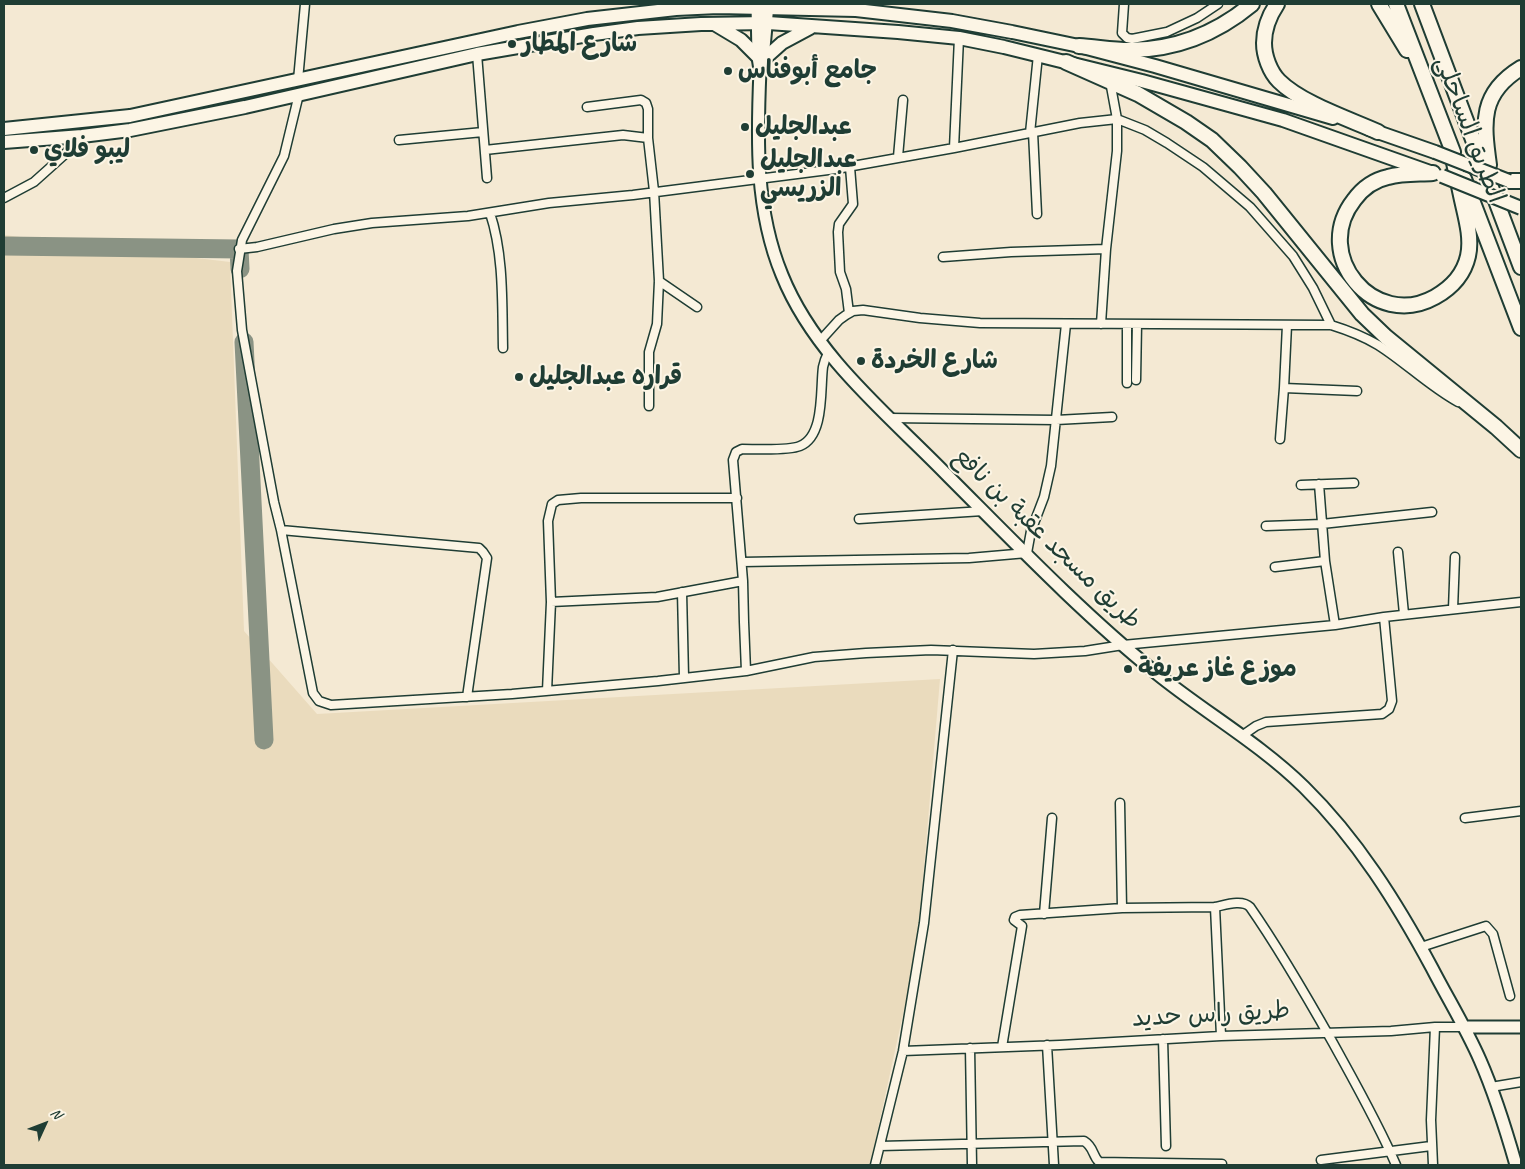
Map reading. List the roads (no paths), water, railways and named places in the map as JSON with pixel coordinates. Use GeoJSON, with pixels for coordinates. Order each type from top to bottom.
{"type":"FeatureCollection","features":[{"type":"Feature","properties":{"kind":"highway"},"geometry":{"type":"LineString","coordinates":[[1079,46],[1128,50],[1157,48],[1185,41],[1211,31],[1233,20],[1252,4]]}},
{"type":"Feature","properties":{"kind":"highway"},"geometry":{"type":"LineString","coordinates":[[1277,4],[1269,15],[1264,33],[1264,49],[1270,69],[1278,80],[1292,92],[1313,103],[1378,132]]}},
{"type":"Feature","properties":{"kind":"highway"},"geometry":{"type":"LineString","coordinates":[[1379,4],[1432,94]]}},
{"type":"Feature","properties":{"kind":"highway","name":"الطريق الساحلى"},"geometry":{"type":"LineString","coordinates":[[1396,4],[1521,328]]}},
{"type":"Feature","properties":{"kind":"highway","name":"الطريق الساحلى"},"geometry":{"type":"LineString","coordinates":[[1422,4],[1521,266]]}},
{"type":"Feature","properties":{"kind":"highway"},"geometry":{"type":"LineString","coordinates":[[1066,62],[1110,81],[1180,118],[1212,140],[1264,193],[1362,314],[1386,338],[1430,372],[1521,450]]}},
{"type":"Feature","properties":{"kind":"highway"},"geometry":{"type":"LineString","coordinates":[[1493,191],[1485,122],[1489,104],[1496,89],[1508,76],[1521,68]]}},
{"type":"Feature","properties":{"kind":"highway"},"geometry":{"type":"LineString","coordinates":[[1438,175],[1387,177],[1372,183],[1347,208],[1341,224],[1339,240],[1341,258],[1348,273],[1360,288],[1374,298],[1389,304],[1415,305],[1441,294],[1462,272],[1468,256],[1468,223],[1450,144]]}},
{"type":"Feature","properties":{"kind":"main road"},"geometry":{"type":"LineString","coordinates":[[796,4],[810,8]]}},
{"type":"Feature","properties":{"kind":"main road"},"geometry":{"type":"LineString","coordinates":[[4,129],[130,116],[578,21],[724,5],[763,6],[856,10],[952,21],[1079,46],[1229,87],[1378,132],[1517,183]]}},
{"type":"Feature","properties":{"kind":"main road"},"geometry":{"type":"LineString","coordinates":[[4,142],[130,130],[477,54],[594,34],[638,28],[762,23],[960,38],[1038,55],[1283,120],[1438,175],[1521,208]]}},
{"type":"Feature","properties":{"kind":"main road"},"geometry":{"type":"LineString","coordinates":[[713,24],[741,40],[760,62],[789,38],[812,27]]}},
{"type":"Feature","properties":{"kind":"street"},"geometry":{"type":"LineString","coordinates":[[298,80],[305,4]]}},
{"type":"Feature","properties":{"kind":"street"},"geometry":{"type":"LineString","coordinates":[[1124,4],[1122,33],[1127,38],[1132,39],[1167,32],[1197,18],[1218,4]]}},
{"type":"Feature","properties":{"kind":"street","name":"طريق مسجد عقبة بن نافع"},"geometry":{"type":"LineString","coordinates":[[763,6],[758,138],[759,178],[765,220],[782,276],[820,342],[828,353],[890,418],[983,511],[1123,645],[1173,686],[1243,735],[1279,764],[1306,789],[1339,826],[1386,888],[1464,1027],[1491,1088],[1516,1165]]}},
{"type":"Feature","properties":{"kind":"street"},"geometry":{"type":"LineString","coordinates":[[954,148],[960,38]]}},
{"type":"Feature","properties":{"kind":"street"},"geometry":{"type":"LineString","coordinates":[[477,54],[487,178]]}},
{"type":"Feature","properties":{"kind":"street"},"geometry":{"type":"LineString","coordinates":[[1038,55],[1032,132],[1038,214]]}},
{"type":"Feature","properties":{"kind":"street"},"geometry":{"type":"LineString","coordinates":[[1101,324],[1106,249],[1117,151],[1117,119],[1110,81]]}},
{"type":"Feature","properties":{"kind":"street"},"geometry":{"type":"LineString","coordinates":[[299,94],[284,156],[242,240],[239,249],[237,271],[242,330],[274,502],[313,693],[319,701],[331,705],[547,691],[746,671],[814,657],[895,651],[952,650],[1034,654],[1085,651],[1123,645],[1335,625],[1404,614],[1521,602]]}},
{"type":"Feature","properties":{"kind":"street"},"geometry":{"type":"LineString","coordinates":[[898,157],[902,100]]}},
{"type":"Feature","properties":{"kind":"street"},"geometry":{"type":"LineString","coordinates":[[587,107],[643,101],[648,109],[648,138],[654,191],[659,281],[657,324],[649,352],[649,406]]}},
{"type":"Feature","properties":{"kind":"street"},"geometry":{"type":"LineString","coordinates":[[239,249],[372,223],[490,213],[549,203],[633,195],[850,167],[1080,123],[1117,119],[1145,130],[1167,142],[1203,167],[1250,206],[1293,256],[1313,288],[1331,325]]}},
{"type":"Feature","properties":{"kind":"street"},"geometry":{"type":"LineString","coordinates":[[400,140],[483,132]]}},
{"type":"Feature","properties":{"kind":"street"},"geometry":{"type":"LineString","coordinates":[[485,150],[623,135],[648,138]]}},
{"type":"Feature","properties":{"kind":"street"},"geometry":{"type":"LineString","coordinates":[[4,198],[34,182],[82,136]]}},
{"type":"Feature","properties":{"kind":"street"},"geometry":{"type":"LineString","coordinates":[[850,167],[853,204],[839,224],[838,232],[840,272],[846,289],[850,313]]}},
{"type":"Feature","properties":{"kind":"street"},"geometry":{"type":"LineString","coordinates":[[490,213],[496,232],[500,269],[504,348]]}},
{"type":"Feature","properties":{"kind":"street"},"geometry":{"type":"LineString","coordinates":[[942,257],[1011,252],[1106,249]]}},
{"type":"Feature","properties":{"kind":"street"},"geometry":{"type":"LineString","coordinates":[[659,281],[696,307]]}},
{"type":"Feature","properties":{"kind":"street"},"geometry":{"type":"LineString","coordinates":[[820,342],[839,320],[850,313],[863,310],[920,318],[980,323],[1331,325],[1350,331],[1378,345],[1424,381],[1475,412]]}},
{"type":"Feature","properties":{"kind":"street"},"geometry":{"type":"LineString","coordinates":[[742,562],[968,558],[1027,553],[1031,531],[1044,497],[1051,466],[1066,324]]}},
{"type":"Feature","properties":{"kind":"street"},"geometry":{"type":"LineString","coordinates":[[1127,324],[1127,384]]}},
{"type":"Feature","properties":{"kind":"street"},"geometry":{"type":"LineString","coordinates":[[1136,380],[1137,324]]}},
{"type":"Feature","properties":{"kind":"street"},"geometry":{"type":"LineString","coordinates":[[1280,439],[1287,325]]}},
{"type":"Feature","properties":{"kind":"street"},"geometry":{"type":"LineString","coordinates":[[746,671],[742,562],[733,460],[736,452],[742,449],[795,448],[813,436],[820,404],[824,364],[828,353]]}},
{"type":"Feature","properties":{"kind":"street"},"geometry":{"type":"LineString","coordinates":[[1284,388],[1357,391]]}},
{"type":"Feature","properties":{"kind":"street"},"geometry":{"type":"LineString","coordinates":[[890,418],[1056,420],[1112,417]]}},
{"type":"Feature","properties":{"kind":"street"},"geometry":{"type":"LineString","coordinates":[[1301,484],[1354,483]]}},
{"type":"Feature","properties":{"kind":"street"},"geometry":{"type":"LineString","coordinates":[[1320,484],[1325,561],[1335,625]]}},
{"type":"Feature","properties":{"kind":"street"},"geometry":{"type":"LineString","coordinates":[[547,691],[552,602],[548,521],[552,504],[558,500],[581,498],[737,498]]}},
{"type":"Feature","properties":{"kind":"street"},"geometry":{"type":"LineString","coordinates":[[859,519],[983,511]]}},
{"type":"Feature","properties":{"kind":"street"},"geometry":{"type":"LineString","coordinates":[[1266,526],[1322,524],[1432,512]]}},
{"type":"Feature","properties":{"kind":"street"},"geometry":{"type":"LineString","coordinates":[[281,530],[479,548],[487,558],[467,697]]}},
{"type":"Feature","properties":{"kind":"street"},"geometry":{"type":"LineString","coordinates":[[1398,552],[1404,614]]}},
{"type":"Feature","properties":{"kind":"street"},"geometry":{"type":"LineString","coordinates":[[1454,609],[1455,557]]}},
{"type":"Feature","properties":{"kind":"street"},"geometry":{"type":"LineString","coordinates":[[1275,567],[1325,561]]}},
{"type":"Feature","properties":{"kind":"street"},"geometry":{"type":"LineString","coordinates":[[552,602],[656,597],[743,581]]}},
{"type":"Feature","properties":{"kind":"street"},"geometry":{"type":"LineString","coordinates":[[682,592],[684,677]]}},
{"type":"Feature","properties":{"kind":"street"},"geometry":{"type":"LineString","coordinates":[[1243,735],[1266,722],[1382,714],[1389,709],[1392,701],[1384,617]]}},
{"type":"Feature","properties":{"kind":"street"},"geometry":{"type":"LineString","coordinates":[[875,1165],[903,1050],[924,923],[952,650]]}},
{"type":"Feature","properties":{"kind":"street"},"geometry":{"type":"LineString","coordinates":[[1120,803],[1122,908]]}},
{"type":"Feature","properties":{"kind":"street"},"geometry":{"type":"LineString","coordinates":[[1465,818],[1521,811]]}},
{"type":"Feature","properties":{"kind":"street"},"geometry":{"type":"LineString","coordinates":[[1044,914],[1052,818]]}},
{"type":"Feature","properties":{"kind":"street"},"geometry":{"type":"LineString","coordinates":[[1002,1047],[1022,926],[1014,920],[1015,917],[1020,915],[1122,908],[1215,907],[1247,904],[1274,941],[1327,1033],[1375,1118],[1396,1165]]}},
{"type":"Feature","properties":{"kind":"street"},"geometry":{"type":"LineString","coordinates":[[1215,907],[1221,1036]]}},
{"type":"Feature","properties":{"kind":"street"},"geometry":{"type":"LineString","coordinates":[[1420,947],[1486,926],[1493,934],[1510,996]]}},
{"type":"Feature","properties":{"kind":"street"},"geometry":{"type":"LineString","coordinates":[[1433,1165],[1431,1120],[1435,1027]]}},
{"type":"Feature","properties":{"kind":"street","name":"طريق راس حديد"},"geometry":{"type":"LineString","coordinates":[[903,1050],[1221,1036],[1391,1031],[1435,1027],[1521,1027]]}},
{"type":"Feature","properties":{"kind":"street"},"geometry":{"type":"LineString","coordinates":[[1162,1039],[1166,1146]]}},
{"type":"Feature","properties":{"kind":"street"},"geometry":{"type":"LineString","coordinates":[[1047,1045],[1054,1165]]}},
{"type":"Feature","properties":{"kind":"street"},"geometry":{"type":"LineString","coordinates":[[970,1048],[972,1165]]}},
{"type":"Feature","properties":{"kind":"street"},"geometry":{"type":"LineString","coordinates":[[1491,1088],[1521,1082]]}},
{"type":"Feature","properties":{"kind":"street"},"geometry":{"type":"LineString","coordinates":[[880,1146],[1084,1141],[1090,1145],[1096,1159],[1100,1162],[1222,1164]]}},
{"type":"Feature","properties":{"kind":"street"},"geometry":{"type":"LineString","coordinates":[[1321,1160],[1432,1146]]}},
{"type":"Feature","properties":{"kind":"place","name":"شارع المطار"},"geometry":{"type":"Point","coordinates":[512,44]}},
{"type":"Feature","properties":{"kind":"place","name":"جامع أبوفناس"},"geometry":{"type":"Point","coordinates":[728,71]}},
{"type":"Feature","properties":{"kind":"place","name":"عبدالجليل"},"geometry":{"type":"Point","coordinates":[745,127]}},
{"type":"Feature","properties":{"kind":"place","name":"ليبو فلاي"},"geometry":{"type":"Point","coordinates":[34,150]}},
{"type":"Feature","properties":{"kind":"place","name":"عبدالجليل الزريسي"},"geometry":{"type":"Point","coordinates":[750,174]}},
{"type":"Feature","properties":{"kind":"place","name":"شارع الخردة"},"geometry":{"type":"Point","coordinates":[861,361]}},
{"type":"Feature","properties":{"kind":"place","name":"قراره عبدالجليل"},"geometry":{"type":"Point","coordinates":[519,377]}},
{"type":"Feature","properties":{"kind":"place","name":"موزع غاز عريفة"},"geometry":{"type":"Point","coordinates":[1128,669]}}]}
